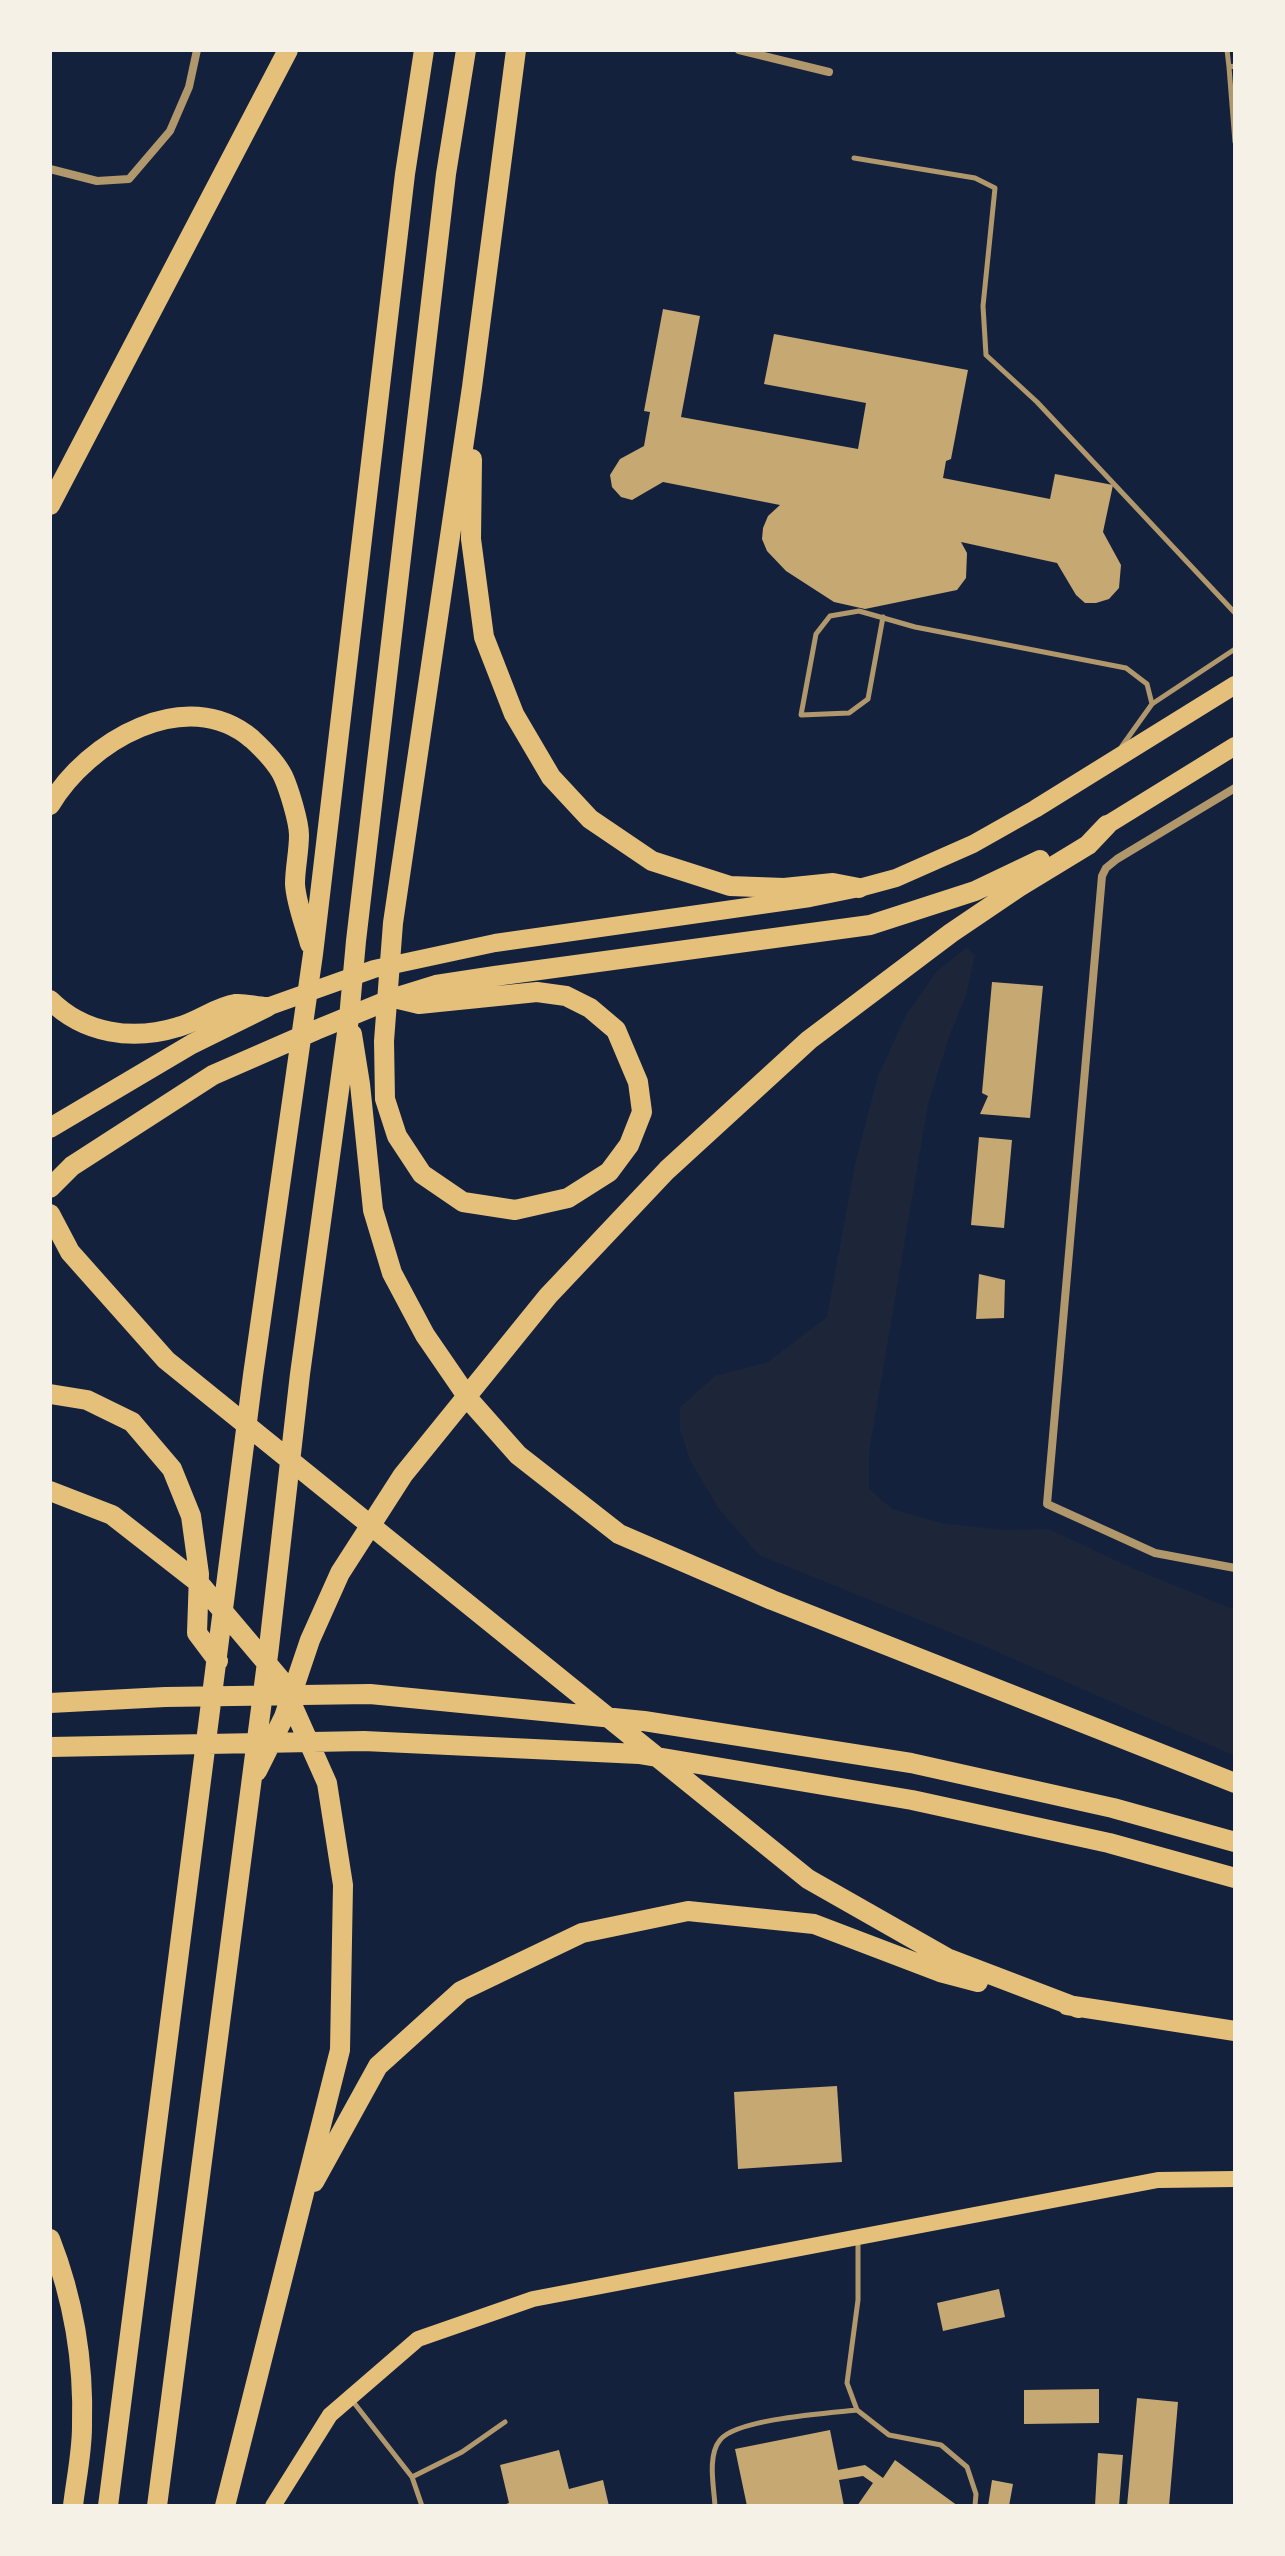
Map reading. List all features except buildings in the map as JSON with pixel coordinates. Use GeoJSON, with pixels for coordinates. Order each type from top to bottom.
{"type":"FeatureCollection","features":[{"type":"Feature","properties":{"kind":"highway"},"geometry":{"type":"LineString","coordinates":[[50,505],[288,50]]}},
{"type":"Feature","properties":{"kind":"highway"},"geometry":{"type":"LineString","coordinates":[[108,2506],[253,1375],[313,954],[405,174],[424,50]]}},
{"type":"Feature","properties":{"kind":"highway"},"geometry":{"type":"LineString","coordinates":[[157,2506],[269,1647],[300,1374],[348,1058],[356,941],[444,189],[466,50]]}},
{"type":"Feature","properties":{"kind":"highway"},"geometry":{"type":"LineString","coordinates":[[394,998],[419,1004],[537,992],[566,996],[590,1008],[616,1030],[638,1082],[642,1112],[629,1145],[609,1172],[568,1198],[515,1210],[463,1202],[422,1174],[397,1136],[385,1099],[384,1041],[393,923],[472,387],[516,50]]}},
{"type":"Feature","properties":{"kind":"highway"},"geometry":{"type":"LineString","coordinates":[[472,387],[471,539],[484,637],[514,714],[551,777],[590,819],[652,861],[730,886],[784,888],[833,883],[859,888]]}},
{"type":"Feature","properties":{"kind":"highway"},"geometry":{"type":"LineString","coordinates":[[50,1128],[192,1044],[267,1007],[374,969],[495,943],[810,898],[896,878],[973,844],[1235,685]]}},
{"type":"Feature","properties":{"kind":"highway"},"geometry":{"type":"LineString","coordinates":[[50,805],[76,772],[105,747],[134,729],[160,720],[210,718],[240,729],[266,752],[283,776],[299,832],[295,887],[313,954]]}},
{"type":"Feature","properties":{"kind":"highway"},"geometry":{"type":"LineString","coordinates":[[50,1188],[72,1166],[213,1075],[394,998],[436,985],[480,978],[870,925],[975,891],[1031,865],[1077,838],[1107,825],[1235,746]]}},
{"type":"Feature","properties":{"kind":"highway"},"geometry":{"type":"LineString","coordinates":[[250,1784],[284,1717],[310,1640],[340,1573],[403,1475],[548,1296],[667,1170],[809,1040],[951,933],[1088,845],[1107,825]]}},
{"type":"Feature","properties":{"kind":"highway"},"geometry":{"type":"LineString","coordinates":[[50,1000],[77,1022],[103,1031],[143,1034],[179,1027],[236,1004],[267,1007]]}},
{"type":"Feature","properties":{"kind":"highway"},"geometry":{"type":"LineString","coordinates":[[348,1058],[373,1210],[392,1273],[425,1335],[471,1402],[518,1455],[619,1534],[772,1600],[1235,1783]]}},
{"type":"Feature","properties":{"kind":"highway"},"geometry":{"type":"LineString","coordinates":[[50,1214],[70,1252],[166,1360],[808,1879],[947,1958],[1078,2008]]}},
{"type":"Feature","properties":{"kind":"highway"},"geometry":{"type":"LineString","coordinates":[[50,1394],[87,1400],[132,1422],[172,1469],[191,1516],[199,1574],[197,1633],[218,1661]]}},
{"type":"Feature","properties":{"kind":"highway"},"geometry":{"type":"LineString","coordinates":[[50,1491],[112,1515],[199,1583],[281,1680],[327,1783],[343,1885],[340,2050],[225,2506]]}},
{"type":"Feature","properties":{"kind":"highway"},"geometry":{"type":"LineString","coordinates":[[50,1688],[165,1697]]}},
{"type":"Feature","properties":{"kind":"highway"},"geometry":{"type":"LineString","coordinates":[[50,1703],[165,1697],[370,1694],[644,1721],[911,1763],[1113,1808],[1235,1842]]}},
{"type":"Feature","properties":{"kind":"highway"},"geometry":{"type":"LineString","coordinates":[[50,1747],[364,1741],[639,1754],[912,1800],[1109,1843],[1235,1878]]}},
{"type":"Feature","properties":{"kind":"highway"},"geometry":{"type":"LineString","coordinates":[[299,2211],[378,2066],[461,1991],[582,1933],[688,1911],[814,1924],[940,1972],[1078,2008],[1235,2031]]}},
{"type":"Feature","properties":{"kind":"highway"},"geometry":{"type":"LineString","coordinates":[[50,2239],[65,2276],[82,2377],[82,2429],[73,2506]]}},
{"type":"Feature","properties":{"kind":"main road"},"geometry":{"type":"LineString","coordinates":[[273,2506],[330,2415],[418,2339],[533,2299],[1158,2180],[1235,2179]]}},
{"type":"Feature","properties":{"kind":"street"},"geometry":{"type":"LineString","coordinates":[[50,169],[97,181],[129,179],[170,131],[189,87],[197,50]]}},
{"type":"Feature","properties":{"kind":"street"},"geometry":{"type":"LineString","coordinates":[[739,50],[829,72]]}},
{"type":"Feature","properties":{"kind":"street"},"geometry":{"type":"LineString","coordinates":[[1235,788],[1117,859],[1102,876],[1047,1504],[1155,1553],[1235,1568]]}},
{"type":"Feature","properties":{"kind":"lane"},"geometry":{"type":"LineString","coordinates":[[1227,50],[1232,66],[1235,142]]}},
{"type":"Feature","properties":{"kind":"lane"},"geometry":{"type":"LineString","coordinates":[[854,158],[975,178],[995,188],[983,306],[986,355],[1048,414],[1235,613]]}},
{"type":"Feature","properties":{"kind":"lane"},"geometry":{"type":"LineString","coordinates":[[883,617],[868,699],[849,713],[801,715],[816,634],[830,616],[859,611],[883,617],[915,627],[1126,668],[1147,684],[1152,704]]}},
{"type":"Feature","properties":{"kind":"lane"},"geometry":{"type":"LineString","coordinates":[[1096,771],[1126,742],[1152,704],[1235,649]]}},
{"type":"Feature","properties":{"kind":"lane"},"geometry":{"type":"LineString","coordinates":[[858,2237],[858,2300],[847,2383],[857,2410],[889,2435],[941,2445],[967,2467],[976,2494],[975,2506]]}},
{"type":"Feature","properties":{"kind":"lane"},"geometry":{"type":"LineString","coordinates":[[350,2398],[412,2477],[422,2506]]}},
{"type":"Feature","properties":{"kind":"lane"},"geometry":{"type":"LineString","coordinates":[[715,2506],[713,2460],[718,2441],[731,2430],[752,2424],[857,2410]]}},
{"type":"Feature","properties":{"kind":"lane"},"geometry":{"type":"LineString","coordinates":[[412,2477],[462,2452],[505,2422]]}},
{"type":"Feature","properties":{"kind":"shaded area"},"geometry":{"type":"Polygon","coordinates":[[[966,948],[975,955],[966,996],[950,1034],[928,1104],[869,1452],[869,1489],[892,1509],[941,1523],[1002,1530],[1049,1529],[1132,1568],[1235,1610],[1235,1756],[984,1646],[759,1555],[719,1509],[690,1460],[680,1430],[680,1407],[715,1376],[768,1362],[827,1317],[855,1164],[878,1076],[906,1015],[936,972],[966,948]]]}}]}
